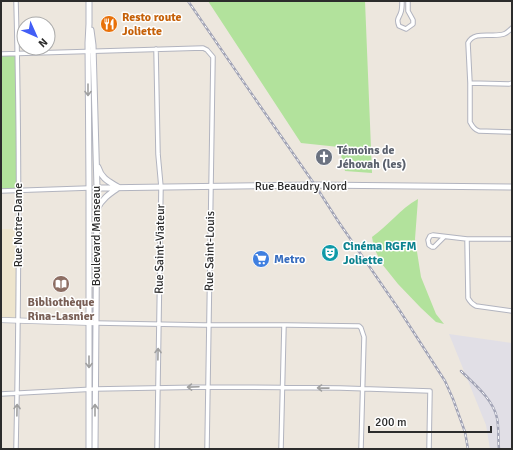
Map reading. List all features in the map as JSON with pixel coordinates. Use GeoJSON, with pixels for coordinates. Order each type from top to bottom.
{"type":"FeatureCollection","features":[{"type":"Feature","properties":{"kind":"main road","name":"Boulevard Manseau"},"geometry":{"type":"LineString","coordinates":[[89,1],[89,24],[92,41],[90,51],[89,449]]}},
{"type":"Feature","properties":{"kind":"main road","name":"Boulevard Manseau"},"geometry":{"type":"LineString","coordinates":[[90,51],[97,188],[95,449]]}},
{"type":"Feature","properties":{"kind":"main road"},"geometry":{"type":"LineString","coordinates":[[95,160],[103,178],[120,188]]}},
{"type":"Feature","properties":{"kind":"main road","name":"Rue Beaudry Nord"},"geometry":{"type":"LineString","coordinates":[[89,188],[315,185],[512,187]]}},
{"type":"Feature","properties":{"kind":"main road"},"geometry":{"type":"LineString","coordinates":[[96,211],[100,203],[108,194],[120,188]]}},
{"type":"Feature","properties":{"kind":"street","name":"Rue Notre-Dame"},"geometry":{"type":"LineString","coordinates":[[16,1],[17,16]]}},
{"type":"Feature","properties":{"kind":"street"},"geometry":{"type":"LineString","coordinates":[[402,1],[402,12],[397,19],[397,22],[399,26],[406,30],[413,24],[413,20],[408,11],[408,1]]}},
{"type":"Feature","properties":{"kind":"street"},"geometry":{"type":"LineString","coordinates":[[512,28],[504,34],[474,37],[468,43],[470,122],[472,126],[479,131],[512,132]]}},
{"type":"Feature","properties":{"kind":"street","name":"Rue Saint-Louis"},"geometry":{"type":"LineString","coordinates":[[156,49],[203,48],[213,56],[207,449]]}},
{"type":"Feature","properties":{"kind":"street"},"geometry":{"type":"LineString","coordinates":[[56,52],[156,49]]}},
{"type":"Feature","properties":{"kind":"street","name":"Rue Saint-Viateur"},"geometry":{"type":"LineString","coordinates":[[156,49],[158,154],[161,187],[157,449]]}},
{"type":"Feature","properties":{"kind":"street"},"geometry":{"type":"LineString","coordinates":[[1,54],[16,54]]}},
{"type":"Feature","properties":{"kind":"street","name":"Rue Notre-Dame"},"geometry":{"type":"LineString","coordinates":[[16,449],[19,190],[18,56]]}},
{"type":"Feature","properties":{"kind":"street"},"geometry":{"type":"LineString","coordinates":[[470,83],[512,83]]}},
{"type":"Feature","properties":{"kind":"street"},"geometry":{"type":"LineString","coordinates":[[1,191],[89,188]]}},
{"type":"Feature","properties":{"kind":"street"},"geometry":{"type":"LineString","coordinates":[[444,237],[434,247],[432,248],[429,245],[428,240],[432,235],[467,239],[512,239]]}},
{"type":"Feature","properties":{"kind":"street"},"geometry":{"type":"LineString","coordinates":[[467,239],[468,298],[472,304],[476,306],[512,312]]}},
{"type":"Feature","properties":{"kind":"street"},"geometry":{"type":"LineString","coordinates":[[1,320],[90,323],[355,326],[361,328],[364,337],[361,449]]}},
{"type":"Feature","properties":{"kind":"street"},"geometry":{"type":"LineString","coordinates":[[282,449],[284,325]]}},
{"type":"Feature","properties":{"kind":"street"},"geometry":{"type":"LineString","coordinates":[[1,394],[95,389],[208,387],[362,389],[430,392],[429,449]]}},
{"type":"Feature","properties":{"kind":"shaded area"},"geometry":{"type":"Polygon","coordinates":[[[1,229],[19,229],[18,321],[1,320],[1,229]]]}},
{"type":"Feature","properties":{"kind":"shaded area"},"geometry":{"type":"Polygon","coordinates":[[[449,334],[512,343],[512,449],[490,449],[486,425],[449,334]]]}},
{"type":"Feature","properties":{"kind":"green space"},"geometry":{"type":"Polygon","coordinates":[[[208,1],[365,1],[372,173],[345,171],[339,147],[301,143],[208,1]]]}},
{"type":"Feature","properties":{"kind":"green space"},"geometry":{"type":"Polygon","coordinates":[[[1,54],[16,54],[16,56],[18,56],[19,190],[1,191],[1,54]]]}},
{"type":"Feature","properties":{"kind":"green space"},"geometry":{"type":"Polygon","coordinates":[[[418,199],[415,239],[421,277],[436,314],[444,324],[436,322],[398,284],[382,264],[374,248],[372,237],[405,208],[418,199]]]}},
{"type":"Feature","properties":{"kind":"railway"},"geometry":{"type":"LineString","coordinates":[[188,1],[315,185],[445,381],[465,432],[468,449]]}},
{"type":"Feature","properties":{"kind":"railway"},"geometry":{"type":"LineString","coordinates":[[461,371],[492,404],[498,422],[499,449]]}},
{"type":"Feature","properties":{"kind":"place","name":"Resto route Joliette"},"geometry":{"type":"Point","coordinates":[109,24]}},
{"type":"Feature","properties":{"kind":"place","name":"Témoins de Jéhovah (les)"},"geometry":{"type":"Point","coordinates":[324,157]}},
{"type":"Feature","properties":{"kind":"place","name":"Cinéma RGFM Joliette"},"geometry":{"type":"Point","coordinates":[330,253]}},
{"type":"Feature","properties":{"kind":"place","name":"Metro"},"geometry":{"type":"Point","coordinates":[261,259]}},
{"type":"Feature","properties":{"kind":"place","name":"Bibliothèque Rina-Lasnier"},"geometry":{"type":"Point","coordinates":[61,284]}}]}
